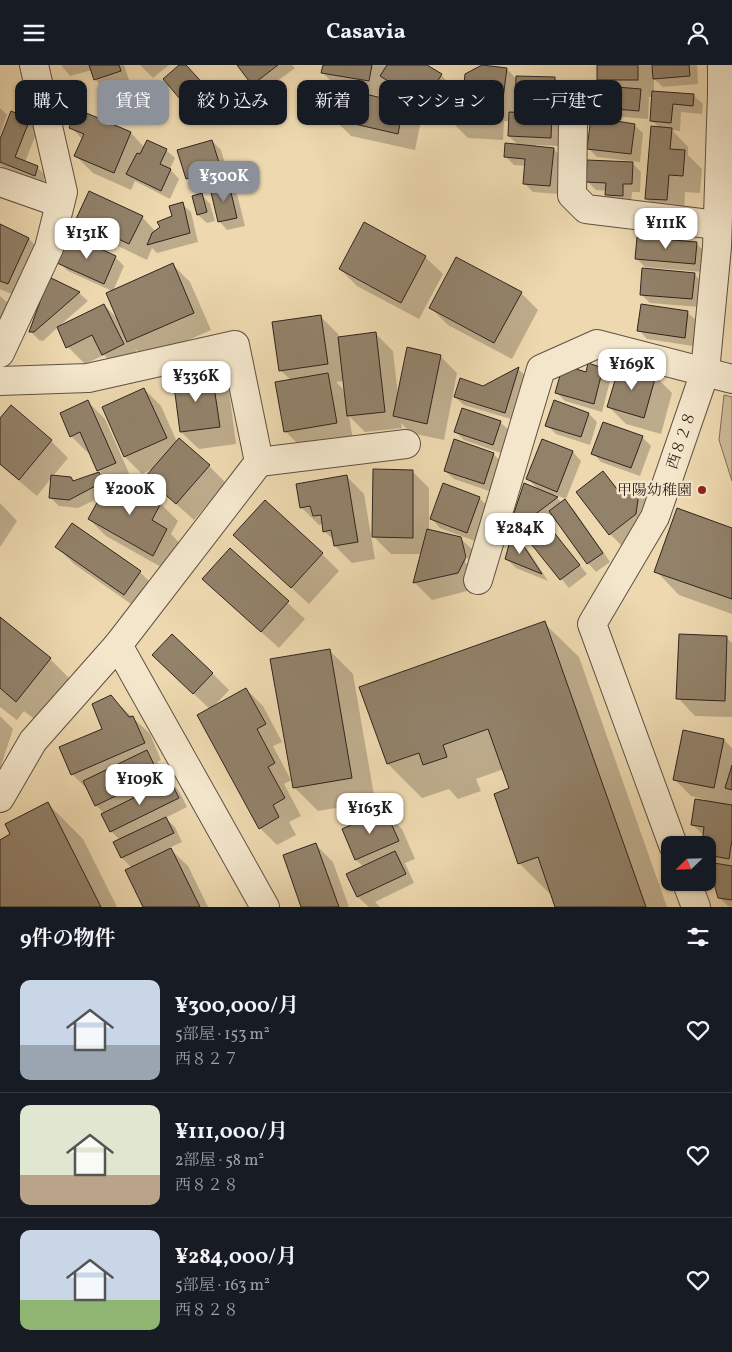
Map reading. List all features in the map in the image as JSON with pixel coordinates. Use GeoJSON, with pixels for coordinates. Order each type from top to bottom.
{"type":"FeatureCollection","features":[{"type":"Feature","properties":{"kind":"street"},"geometry":{"type":"LineString","coordinates":[[0,353],[49,248],[63,191],[34,65]]}},
{"type":"Feature","properties":{"kind":"street","name":"西８２８"},"geometry":{"type":"LineString","coordinates":[[670,836],[592,624],[655,517],[705,372],[717,225],[722,65]]}},
{"type":"Feature","properties":{"kind":"street"},"geometry":{"type":"LineString","coordinates":[[572,125],[572,195],[586,209],[717,225]]}},
{"type":"Feature","properties":{"kind":"street"},"geometry":{"type":"LineString","coordinates":[[0,182],[60,203]]}},
{"type":"Feature","properties":{"kind":"street"},"geometry":{"type":"LineString","coordinates":[[478,580],[541,369],[597,344],[732,379]]}},
{"type":"Feature","properties":{"kind":"street"},"geometry":{"type":"LineString","coordinates":[[0,381],[88,377],[234,345],[259,462]]}},
{"type":"Feature","properties":{"kind":"street"},"geometry":{"type":"LineString","coordinates":[[0,798],[33,741],[118,645],[259,462],[406,444]]}},
{"type":"Feature","properties":{"kind":"street"},"geometry":{"type":"LineString","coordinates":[[118,645],[265,907]]}},
{"type":"Feature","properties":{"kind":"street"},"geometry":{"type":"LineString","coordinates":[[690,891],[696,907]]}},
{"type":"Feature","properties":{"kind":"shaded area"},"geometry":{"type":"Polygon","coordinates":[[[724,395],[732,397],[732,481],[719,440],[724,395]]]}},
{"type":"Feature","properties":{"kind":"building"},"geometry":{"type":"Polygon","coordinates":[[[89,65],[119,65],[121,71],[94,80],[89,65]]]}},
{"type":"Feature","properties":{"kind":"building"},"geometry":{"type":"Polygon","coordinates":[[[179,65],[186,65],[200,80],[179,80],[179,98],[169,86],[169,80],[163,79],[179,65]]]}},
{"type":"Feature","properties":{"kind":"building"},"geometry":{"type":"Polygon","coordinates":[[[237,65],[278,65],[258,80],[248,80],[237,65]]]}},
{"type":"Feature","properties":{"kind":"building"},"geometry":{"type":"Polygon","coordinates":[[[323,65],[372,65],[369,81],[321,73],[323,65]]]}},
{"type":"Feature","properties":{"kind":"building"},"geometry":{"type":"Polygon","coordinates":[[[387,65],[427,65],[442,74],[438,80],[387,80],[380,76],[387,65]]]}},
{"type":"Feature","properties":{"kind":"building"},"geometry":{"type":"Polygon","coordinates":[[[482,65],[507,68],[504,91],[504,80],[464,80],[465,74],[482,65]]]}},
{"type":"Feature","properties":{"kind":"building"},"geometry":{"type":"Polygon","coordinates":[[[597,65],[638,65],[638,80],[597,80],[597,65]]]}},
{"type":"Feature","properties":{"kind":"building"},"geometry":{"type":"Polygon","coordinates":[[[652,65],[689,65],[690,76],[653,79],[652,65]]]}},
{"type":"Feature","properties":{"kind":"building"},"geometry":{"type":"Polygon","coordinates":[[[516,76],[555,77],[555,80],[516,80],[516,76]]]}},
{"type":"Feature","properties":{"kind":"building"},"geometry":{"type":"Polygon","coordinates":[[[622,87],[641,89],[639,111],[622,110],[622,87]]]}},
{"type":"Feature","properties":{"kind":"building"},"geometry":{"type":"Polygon","coordinates":[[[652,91],[694,94],[693,106],[673,104],[671,123],[650,121],[652,91]]]}},
{"type":"Feature","properties":{"kind":"building"},"geometry":{"type":"Polygon","coordinates":[[[369,95],[379,97],[379,125],[400,125],[398,134],[359,125],[369,125],[369,95]]]}},
{"type":"Feature","properties":{"kind":"building"},"geometry":{"type":"Polygon","coordinates":[[[11,111],[15,113],[15,125],[28,125],[15,157],[38,166],[35,176],[0,162],[0,139],[11,111]]]}},
{"type":"Feature","properties":{"kind":"building"},"geometry":{"type":"Polygon","coordinates":[[[509,112],[514,112],[514,125],[552,125],[551,138],[508,136],[509,112]]]}},
{"type":"Feature","properties":{"kind":"building"},"geometry":{"type":"Polygon","coordinates":[[[87,113],[97,118],[97,125],[115,125],[131,132],[114,173],[74,156],[84,134],[69,128],[70,125],[87,125],[87,113]]]}},
{"type":"Feature","properties":{"kind":"building"},"geometry":{"type":"Polygon","coordinates":[[[622,122],[635,124],[631,154],[587,149],[590,125],[622,125],[622,122]]]}},
{"type":"Feature","properties":{"kind":"building"},"geometry":{"type":"Polygon","coordinates":[[[651,126],[672,128],[670,149],[685,150],[683,176],[669,175],[667,200],[645,199],[651,126]]]}},
{"type":"Feature","properties":{"kind":"building"},"geometry":{"type":"Polygon","coordinates":[[[147,140],[167,149],[160,164],[171,169],[161,191],[126,174],[137,153],[140,154],[147,140]]]}},
{"type":"Feature","properties":{"kind":"building"},"geometry":{"type":"Polygon","coordinates":[[[212,140],[221,169],[186,179],[177,150],[212,140]]]}},
{"type":"Feature","properties":{"kind":"building"},"geometry":{"type":"Polygon","coordinates":[[[505,143],[554,148],[550,186],[523,184],[525,159],[504,157],[505,143]]]}},
{"type":"Feature","properties":{"kind":"building"},"geometry":{"type":"Polygon","coordinates":[[[587,160],[633,162],[632,184],[623,184],[623,196],[605,195],[606,183],[586,182],[587,160]]]}},
{"type":"Feature","properties":{"kind":"building"},"geometry":{"type":"Polygon","coordinates":[[[229,184],[237,218],[218,222],[210,188],[229,184]]]}},
{"type":"Feature","properties":{"kind":"building"},"geometry":{"type":"Polygon","coordinates":[[[89,191],[143,216],[129,244],[76,219],[89,191]]]}},
{"type":"Feature","properties":{"kind":"building"},"geometry":{"type":"Polygon","coordinates":[[[202,193],[207,212],[197,215],[192,196],[202,193]]]}},
{"type":"Feature","properties":{"kind":"building"},"geometry":{"type":"Polygon","coordinates":[[[183,202],[190,233],[147,245],[152,233],[160,227],[157,222],[172,216],[169,206],[183,202]]]}},
{"type":"Feature","properties":{"kind":"building"},"geometry":{"type":"Polygon","coordinates":[[[364,222],[426,256],[401,303],[339,269],[364,222]]]}},
{"type":"Feature","properties":{"kind":"building"},"geometry":{"type":"Polygon","coordinates":[[[0,224],[29,238],[8,284],[0,281],[0,224]]]}},
{"type":"Feature","properties":{"kind":"building"},"geometry":{"type":"Polygon","coordinates":[[[70,235],[116,256],[104,284],[57,263],[70,235]]]}},
{"type":"Feature","properties":{"kind":"building"},"geometry":{"type":"Polygon","coordinates":[[[637,237],[697,242],[695,264],[635,259],[637,237]]]}},
{"type":"Feature","properties":{"kind":"building"},"geometry":{"type":"Polygon","coordinates":[[[456,257],[522,292],[494,343],[429,308],[456,257]]]}},
{"type":"Feature","properties":{"kind":"building"},"geometry":{"type":"Polygon","coordinates":[[[173,263],[194,313],[127,342],[106,293],[173,263]]]}},
{"type":"Feature","properties":{"kind":"building"},"geometry":{"type":"Polygon","coordinates":[[[642,268],[695,273],[692,299],[640,295],[642,268]]]}},
{"type":"Feature","properties":{"kind":"building"},"geometry":{"type":"Polygon","coordinates":[[[49,277],[80,292],[34,332],[29,332],[49,277]]]}},
{"type":"Feature","properties":{"kind":"building"},"geometry":{"type":"Polygon","coordinates":[[[104,304],[124,344],[102,355],[92,335],[66,348],[57,327],[104,304]]]}},
{"type":"Feature","properties":{"kind":"building"},"geometry":{"type":"Polygon","coordinates":[[[641,304],[688,311],[685,338],[637,331],[641,304]]]}},
{"type":"Feature","properties":{"kind":"building"},"geometry":{"type":"Polygon","coordinates":[[[321,315],[328,364],[279,371],[272,322],[321,315]]]}},
{"type":"Feature","properties":{"kind":"building"},"geometry":{"type":"Polygon","coordinates":[[[376,332],[385,412],[347,416],[338,337],[376,332]]]}},
{"type":"Feature","properties":{"kind":"building"},"geometry":{"type":"Polygon","coordinates":[[[407,347],[441,355],[427,424],[393,416],[407,347]]]}},
{"type":"Feature","properties":{"kind":"building"},"geometry":{"type":"Polygon","coordinates":[[[588,363],[603,368],[594,404],[555,393],[563,365],[586,372],[588,363]]]}},
{"type":"Feature","properties":{"kind":"building"},"geometry":{"type":"Polygon","coordinates":[[[620,364],[656,375],[644,418],[607,407],[620,364]]]}},
{"type":"Feature","properties":{"kind":"building"},"geometry":{"type":"Polygon","coordinates":[[[519,367],[505,413],[454,397],[460,378],[483,386],[519,367]]]}},
{"type":"Feature","properties":{"kind":"building"},"geometry":{"type":"Polygon","coordinates":[[[212,373],[220,427],[180,432],[173,378],[212,373]]]}},
{"type":"Feature","properties":{"kind":"building"},"geometry":{"type":"Polygon","coordinates":[[[328,373],[337,423],[284,432],[275,382],[328,373]]]}},
{"type":"Feature","properties":{"kind":"building"},"geometry":{"type":"Polygon","coordinates":[[[144,388],[167,438],[124,457],[102,407],[144,388]]]}},
{"type":"Feature","properties":{"kind":"building"},"geometry":{"type":"Polygon","coordinates":[[[88,400],[116,463],[97,471],[80,432],[70,437],[60,413],[88,400]]]}},
{"type":"Feature","properties":{"kind":"building"},"geometry":{"type":"Polygon","coordinates":[[[554,400],[589,413],[581,437],[545,426],[554,400]]]}},
{"type":"Feature","properties":{"kind":"building"},"geometry":{"type":"Polygon","coordinates":[[[11,405],[52,440],[19,480],[0,464],[0,418],[11,405]]]}},
{"type":"Feature","properties":{"kind":"building"},"geometry":{"type":"Polygon","coordinates":[[[462,408],[501,421],[493,445],[454,432],[462,408]]]}},
{"type":"Feature","properties":{"kind":"building"},"geometry":{"type":"Polygon","coordinates":[[[603,422],[643,436],[631,468],[591,454],[603,422]]]}},
{"type":"Feature","properties":{"kind":"building"},"geometry":{"type":"Polygon","coordinates":[[[179,438],[210,465],[176,504],[145,477],[179,438]]]}},
{"type":"Feature","properties":{"kind":"building"},"geometry":{"type":"Polygon","coordinates":[[[454,439],[494,453],[484,484],[444,471],[454,439]]]}},
{"type":"Feature","properties":{"kind":"building"},"geometry":{"type":"Polygon","coordinates":[[[542,439],[573,451],[557,492],[526,479],[542,439]]]}},
{"type":"Feature","properties":{"kind":"building"},"geometry":{"type":"Polygon","coordinates":[[[373,469],[413,470],[413,538],[372,537],[373,469]]]}},
{"type":"Feature","properties":{"kind":"building"},"geometry":{"type":"Polygon","coordinates":[[[603,471],[620,493],[632,484],[640,485],[636,514],[609,535],[576,492],[603,471]]]}},
{"type":"Feature","properties":{"kind":"building"},"geometry":{"type":"Polygon","coordinates":[[[99,472],[103,482],[69,500],[49,498],[51,475],[71,477],[73,481],[99,472]]]}},
{"type":"Feature","properties":{"kind":"building"},"geometry":{"type":"Polygon","coordinates":[[[347,475],[358,542],[334,546],[331,530],[323,532],[321,515],[313,516],[310,506],[300,508],[296,484],[347,475]]]}},
{"type":"Feature","properties":{"kind":"building"},"geometry":{"type":"Polygon","coordinates":[[[118,478],[161,503],[152,520],[167,529],[153,556],[88,519],[103,492],[108,495],[118,478]]]}},
{"type":"Feature","properties":{"kind":"building"},"geometry":{"type":"Polygon","coordinates":[[[443,483],[480,497],[467,533],[430,519],[443,483]]]}},
{"type":"Feature","properties":{"kind":"building"},"geometry":{"type":"Polygon","coordinates":[[[524,483],[558,497],[521,525],[511,522],[524,483]]]}},
{"type":"Feature","properties":{"kind":"building"},"geometry":{"type":"Polygon","coordinates":[[[565,499],[603,553],[587,564],[549,511],[565,499]]]}},
{"type":"Feature","properties":{"kind":"building"},"geometry":{"type":"Polygon","coordinates":[[[265,500],[323,553],[291,588],[233,535],[265,500]]]}},
{"type":"Feature","properties":{"kind":"building"},"geometry":{"type":"Polygon","coordinates":[[[677,508],[732,528],[732,599],[654,572],[677,508]]]}},
{"type":"Feature","properties":{"kind":"building"},"geometry":{"type":"Polygon","coordinates":[[[544,520],[580,565],[560,580],[524,535],[544,520]]]}},
{"type":"Feature","properties":{"kind":"building"},"geometry":{"type":"Polygon","coordinates":[[[72,523],[141,571],[124,595],[55,547],[72,523]]]}},
{"type":"Feature","properties":{"kind":"building"},"geometry":{"type":"Polygon","coordinates":[[[427,529],[461,537],[466,557],[458,573],[413,583],[427,529]]]}},
{"type":"Feature","properties":{"kind":"building"},"geometry":{"type":"Polygon","coordinates":[[[512,534],[519,539],[542,574],[505,559],[512,534]]]}},
{"type":"Feature","properties":{"kind":"building"},"geometry":{"type":"Polygon","coordinates":[[[230,548],[289,601],[261,632],[202,579],[230,548]]]}},
{"type":"Feature","properties":{"kind":"building"},"geometry":{"type":"Polygon","coordinates":[[[0,617],[51,658],[16,702],[0,688],[0,617]]]}},
{"type":"Feature","properties":{"kind":"building"},"geometry":{"type":"Polygon","coordinates":[[[545,621],[646,907],[555,907],[538,857],[518,864],[494,794],[509,788],[488,729],[443,745],[447,757],[423,765],[419,753],[387,764],[359,687],[545,621]]]}},
{"type":"Feature","properties":{"kind":"building"},"geometry":{"type":"Polygon","coordinates":[[[172,634],[213,673],[193,694],[152,655],[172,634]]]}},
{"type":"Feature","properties":{"kind":"building"},"geometry":{"type":"Polygon","coordinates":[[[679,634],[727,636],[725,701],[676,699],[679,634]]]}},
{"type":"Feature","properties":{"kind":"building"},"geometry":{"type":"Polygon","coordinates":[[[330,649],[352,778],[293,788],[270,659],[330,649]]]}},
{"type":"Feature","properties":{"kind":"building"},"geometry":{"type":"Polygon","coordinates":[[[246,688],[266,724],[257,729],[275,763],[268,767],[285,798],[273,805],[279,817],[259,829],[197,715],[246,688]]]}},
{"type":"Feature","properties":{"kind":"building"},"geometry":{"type":"Polygon","coordinates":[[[111,695],[129,717],[133,716],[145,743],[71,775],[59,747],[102,729],[92,704],[111,695]]]}},
{"type":"Feature","properties":{"kind":"building"},"geometry":{"type":"Polygon","coordinates":[[[683,730],[724,739],[714,788],[673,780],[683,730]]]}},
{"type":"Feature","properties":{"kind":"building"},"geometry":{"type":"Polygon","coordinates":[[[147,750],[159,775],[95,806],[83,781],[147,750]]]}},
{"type":"Feature","properties":{"kind":"building"},"geometry":{"type":"Polygon","coordinates":[[[732,765],[732,790],[725,788],[732,765]]]}},
{"type":"Feature","properties":{"kind":"building"},"geometry":{"type":"Polygon","coordinates":[[[170,780],[179,798],[110,832],[101,814],[170,780]]]}},
{"type":"Feature","properties":{"kind":"building"},"geometry":{"type":"Polygon","coordinates":[[[695,799],[732,805],[732,840],[729,859],[716,857],[716,836],[703,836],[704,827],[691,825],[695,799]]]}},
{"type":"Feature","properties":{"kind":"building"},"geometry":{"type":"Polygon","coordinates":[[[48,802],[101,907],[0,907],[0,840],[10,834],[5,824],[48,802]]]}},
{"type":"Feature","properties":{"kind":"building"},"geometry":{"type":"Polygon","coordinates":[[[385,810],[399,841],[355,860],[342,829],[385,810]]]}},
{"type":"Feature","properties":{"kind":"building"},"geometry":{"type":"Polygon","coordinates":[[[166,817],[174,833],[121,858],[113,842],[166,817]]]}},
{"type":"Feature","properties":{"kind":"building"},"geometry":{"type":"Polygon","coordinates":[[[316,843],[339,907],[301,907],[283,855],[316,843]]]}},
{"type":"Feature","properties":{"kind":"building"},"geometry":{"type":"Polygon","coordinates":[[[171,848],[200,907],[143,907],[125,870],[171,848]]]}},
{"type":"Feature","properties":{"kind":"building"},"geometry":{"type":"Polygon","coordinates":[[[395,851],[406,874],[357,897],[346,874],[395,851]]]}},
{"type":"Feature","properties":{"kind":"building"},"geometry":{"type":"Polygon","coordinates":[[[716,863],[732,866],[732,900],[718,898],[716,891],[716,863]]]}},
{"type":"Feature","properties":{"kind":"place","name":"甲陽幼稚園"},"geometry":{"type":"Point","coordinates":[702,490]}}]}
